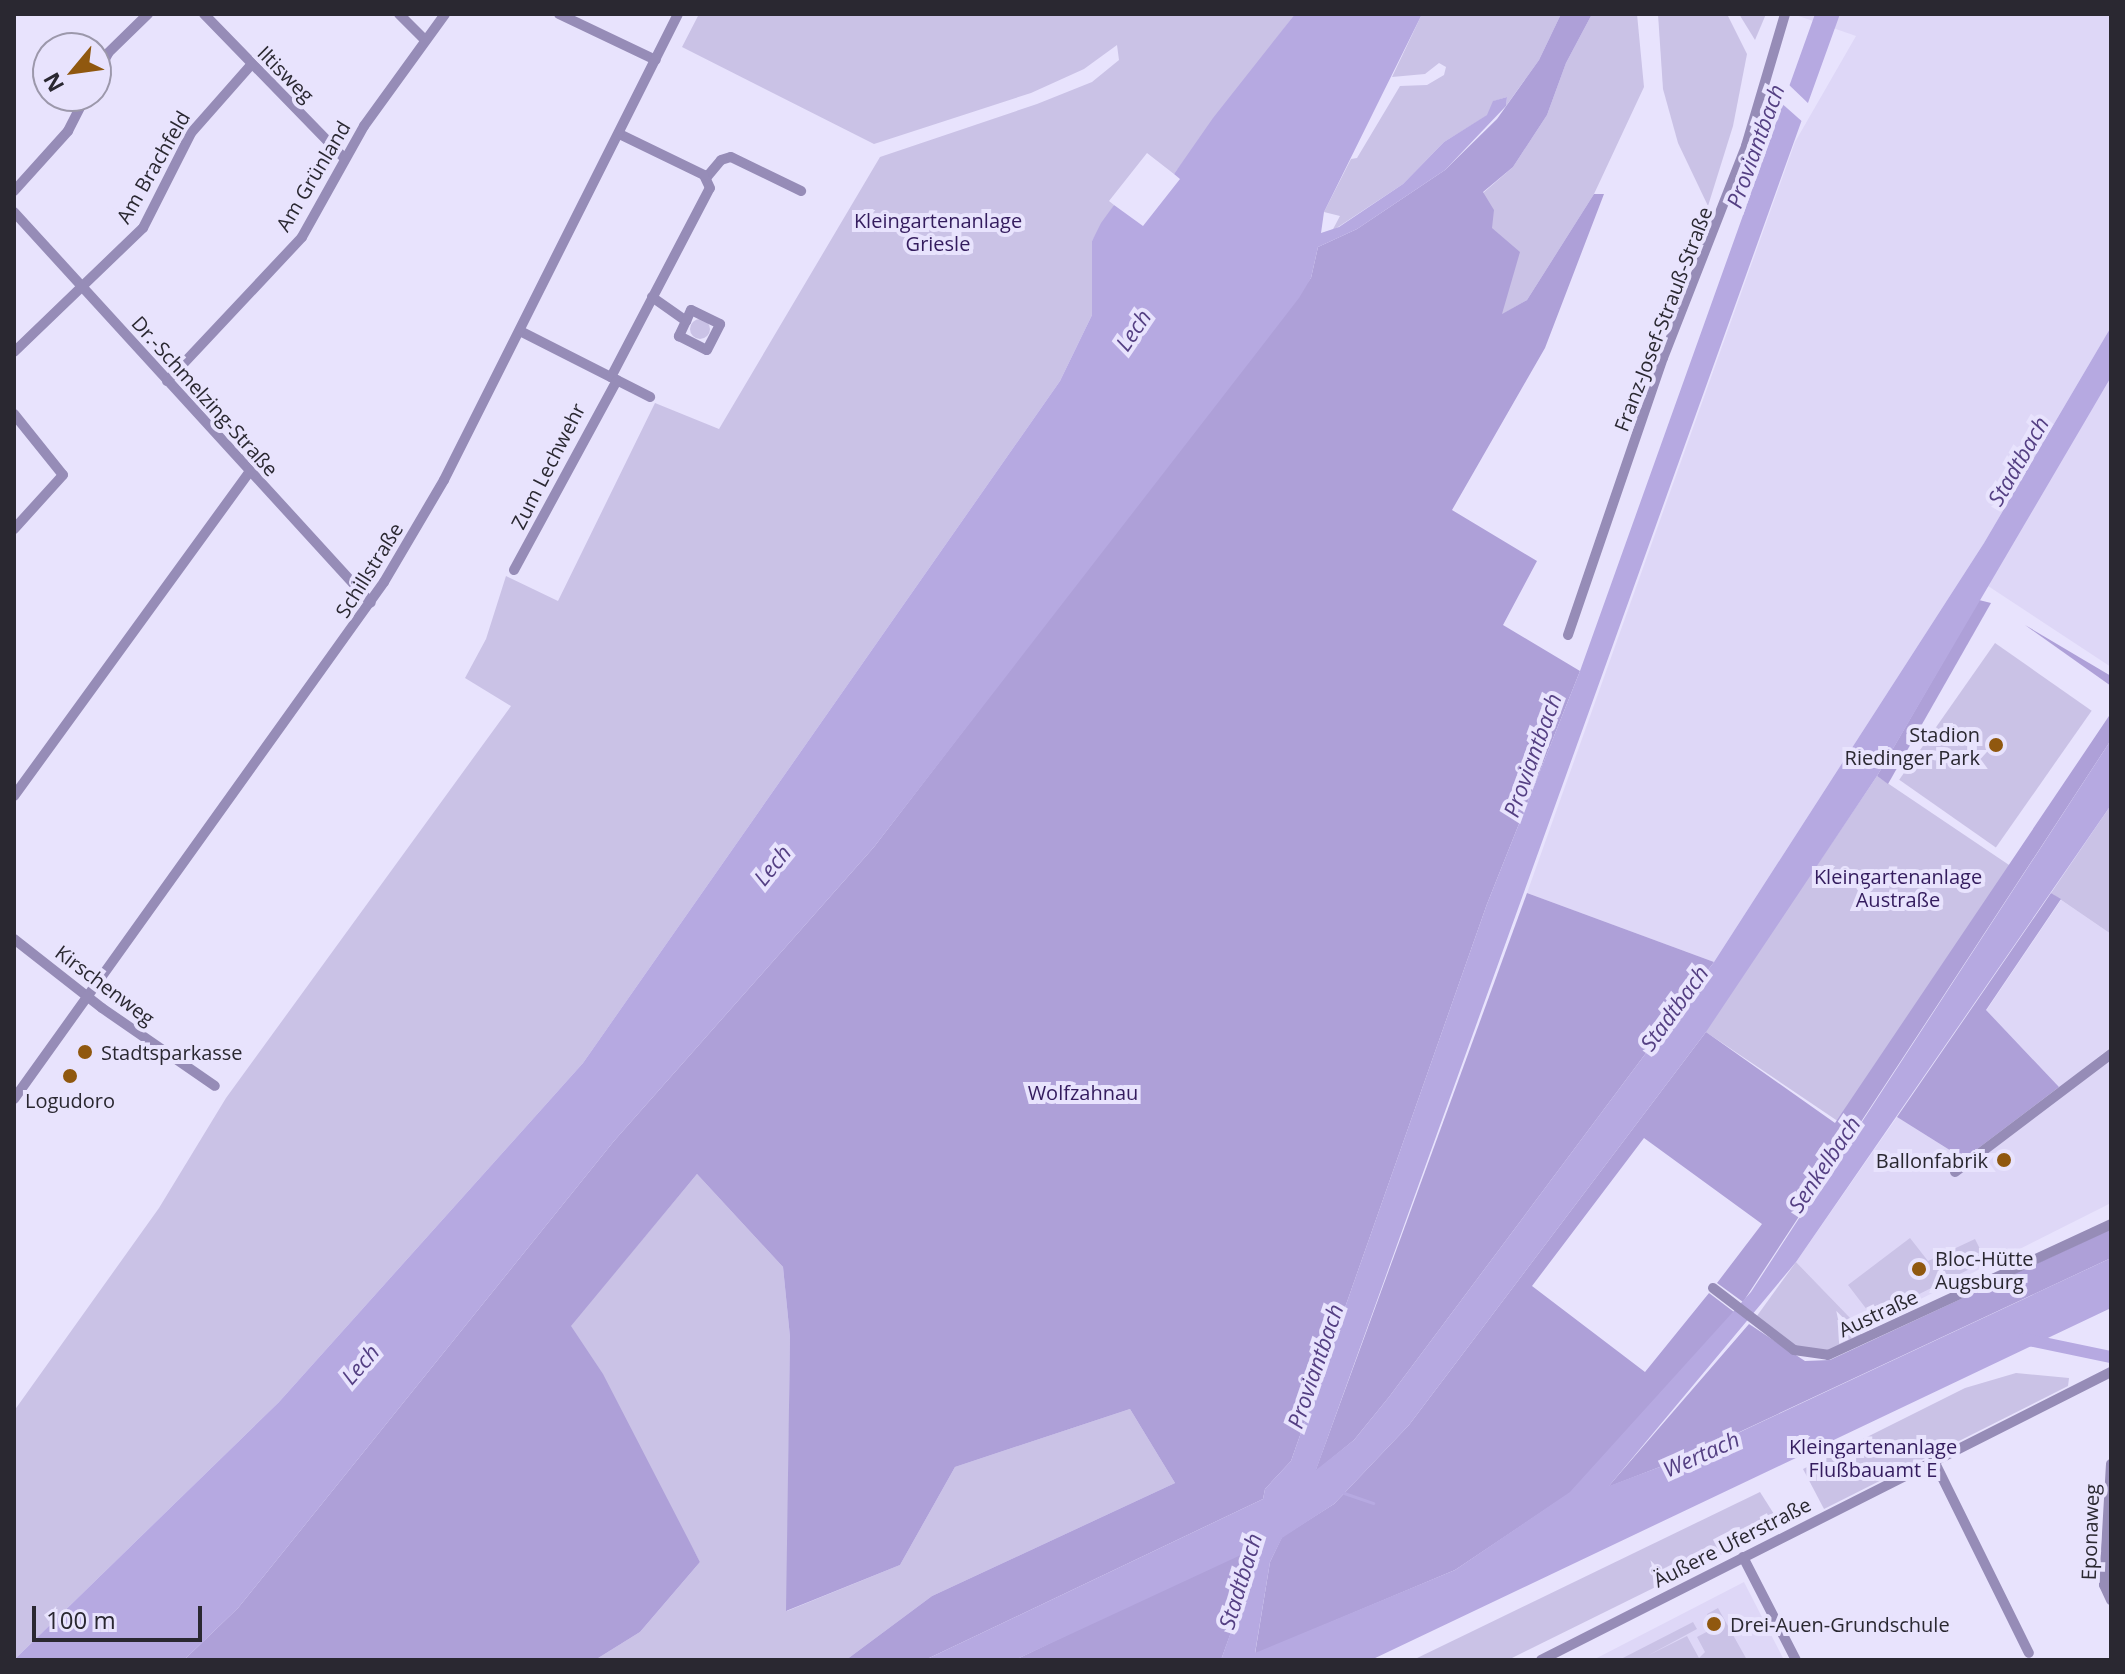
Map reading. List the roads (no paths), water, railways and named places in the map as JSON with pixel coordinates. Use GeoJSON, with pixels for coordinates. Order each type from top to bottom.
{"type":"FeatureCollection","features":[{"type":"Feature","properties":{"kind":"street"},"geometry":{"type":"LineString","coordinates":[[112,49],[148,14]]}},
{"type":"Feature","properties":{"kind":"street","name":"Iltisweg"},"geometry":{"type":"LineString","coordinates":[[204,14],[344,158]]}},
{"type":"Feature","properties":{"kind":"street"},"geometry":{"type":"LineString","coordinates":[[399,14],[424,39]]}},
{"type":"Feature","properties":{"kind":"street","name":"Am Grünland"},"geometry":{"type":"LineString","coordinates":[[167,381],[302,237],[344,158],[424,39],[445,14]]}},
{"type":"Feature","properties":{"kind":"street"},"geometry":{"type":"LineString","coordinates":[[559,14],[656,60]]}},
{"type":"Feature","properties":{"kind":"street","name":"Schillstraße"},"geometry":{"type":"LineString","coordinates":[[14,1099],[371,603],[444,480],[678,14]]}},
{"type":"Feature","properties":{"kind":"street","name":"Franz-Josef-Strauß-Straße"},"geometry":{"type":"LineString","coordinates":[[1568,635],[1663,358],[1741,160],[1785,14]]}},
{"type":"Feature","properties":{"kind":"street","name":"Am Brachfeld"},"geometry":{"type":"LineString","coordinates":[[14,352],[84,289],[143,228],[191,133],[251,65]]}},
{"type":"Feature","properties":{"kind":"street"},"geometry":{"type":"LineString","coordinates":[[14,191],[68,131],[78,112]]}},
{"type":"Feature","properties":{"kind":"street"},"geometry":{"type":"LineString","coordinates":[[619,134],[706,178],[721,160],[731,157],[801,191]]}},
{"type":"Feature","properties":{"kind":"street","name":"Zum Lechwehr"},"geometry":{"type":"LineString","coordinates":[[514,570],[710,188],[706,178]]}},
{"type":"Feature","properties":{"kind":"street","name":"Dr.-Schmelzing-Straße"},"geometry":{"type":"LineString","coordinates":[[14,212],[371,603]]}},
{"type":"Feature","properties":{"kind":"street"},"geometry":{"type":"LineString","coordinates":[[652,297],[683,320]]}},
{"type":"Feature","properties":{"kind":"street"},"geometry":{"type":"LineString","coordinates":[[520,331],[650,397]]}},
{"type":"Feature","properties":{"kind":"street"},"geometry":{"type":"LineString","coordinates":[[14,414],[63,475],[14,529]]}},
{"type":"Feature","properties":{"kind":"street"},"geometry":{"type":"LineString","coordinates":[[14,796],[249,472]]}},
{"type":"Feature","properties":{"kind":"street","name":"Kirschenweg"},"geometry":{"type":"LineString","coordinates":[[14,939],[215,1086]]}},
{"type":"Feature","properties":{"kind":"street"},"geometry":{"type":"LineString","coordinates":[[1955,1172],[2111,1054]]}},
{"type":"Feature","properties":{"kind":"street","name":"Austraße"},"geometry":{"type":"LineString","coordinates":[[1713,1288],[1769,1331],[1807,1355],[1828,1355],[2111,1224]]}},
{"type":"Feature","properties":{"kind":"street","name":"Äußere Uferstraße"},"geometry":{"type":"LineString","coordinates":[[1541,1660],[2111,1372]]}},
{"type":"Feature","properties":{"kind":"street"},"geometry":{"type":"LineString","coordinates":[[1934,1461],[2029,1653]]}},
{"type":"Feature","properties":{"kind":"street","name":"Eponaweg"},"geometry":{"type":"LineString","coordinates":[[2111,1464],[2104,1585],[2111,1600]]}},
{"type":"Feature","properties":{"kind":"street"},"geometry":{"type":"LineString","coordinates":[[1743,1557],[1796,1660]]}},
{"type":"Feature","properties":{"kind":"water","name":"Lech"},"geometry":{"type":"Polygon","coordinates":[[[1295,14],[1422,14],[1324,212],[1321,233],[1339,227],[1403,184],[1444,142],[1487,115],[1493,101],[1507,97],[1506,106],[1445,170],[1357,229],[1318,247],[1311,278],[1299,298],[874,847],[614,1141],[238,1608],[184,1660],[14,1660],[279,1402],[583,1063],[1060,381],[1092,315],[1092,241],[1101,223],[1114,205],[1143,226],[1180,179],[1174,174],[1213,118],[1295,14]]]}},
{"type":"Feature","properties":{"kind":"water","name":"Wertach"},"geometry":{"type":"Polygon","coordinates":[[[1815,14],[1840,14],[1316,1470],[1354,1440],[1389,1397],[1714,962],[1984,543],[2111,327],[2111,377],[1877,776],[1706,1032],[1409,1425],[1334,1504],[1282,1538],[1270,1562],[1255,1653],[1455,1570],[1570,1492],[1751,1292],[2111,740],[2111,805],[1796,1262],[1609,1486],[1689,1456],[2111,1258],[2111,1308],[1371,1660],[1221,1660],[1257,1558],[1256,1548],[1015,1660],[925,1660],[1263,1499],[1265,1489],[1291,1461],[1487,904],[1580,671],[1815,14]]]}},
{"type":"Feature","properties":{"kind":"waterway"},"geometry":{"type":"LineString","coordinates":[[2024,1339],[2111,1357]]}},
{"type":"Feature","properties":{"kind":"waterway"},"geometry":{"type":"LineString","coordinates":[[1344,1493],[1373,1503]]}},
{"type":"Feature","properties":{"kind":"place","name":"Stadion Riedinger Park"},"geometry":{"type":"Point","coordinates":[1996,745]}},
{"type":"Feature","properties":{"kind":"place","name":"Stadtsparkasse"},"geometry":{"type":"Point","coordinates":[85,1052]}},
{"type":"Feature","properties":{"kind":"place","name":"Logudoro"},"geometry":{"type":"Point","coordinates":[70,1076]}},
{"type":"Feature","properties":{"kind":"place","name":"Ballonfabrik"},"geometry":{"type":"Point","coordinates":[2004,1160]}},
{"type":"Feature","properties":{"kind":"place","name":"Bloc-Hütte Augsburg"},"geometry":{"type":"Point","coordinates":[1919,1269]}},
{"type":"Feature","properties":{"kind":"place","name":"Drei-Auen-Grundschule"},"geometry":{"type":"Point","coordinates":[1714,1624]}},
{"type":"Feature","properties":{"kind":"water label","name":"Proviantbach"},"geometry":{"type":"Point","coordinates":[1755,146]}},
{"type":"Feature","properties":{"kind":"water label","name":"Stadtbach"},"geometry":{"type":"Point","coordinates":[2018,461]}},
{"type":"Feature","properties":{"kind":"water label","name":"Proviantbach"},"geometry":{"type":"Point","coordinates":[1532,755]}},
{"type":"Feature","properties":{"kind":"water label","name":"Stadtbach"},"geometry":{"type":"Point","coordinates":[1674,1008]}},
{"type":"Feature","properties":{"kind":"water label","name":"Senkelbach"},"geometry":{"type":"Point","coordinates":[1824,1164]}},
{"type":"Feature","properties":{"kind":"water label","name":"Proviantbach"},"geometry":{"type":"Point","coordinates":[1315,1366]}},
{"type":"Feature","properties":{"kind":"water label","name":"Stadtbach"},"geometry":{"type":"Point","coordinates":[1240,1581]}},
{"type":"Feature","properties":{"kind":"park label","name":"Kleingartenanlage Griesle"},"geometry":{"type":"Point","coordinates":[938,232]}},
{"type":"Feature","properties":{"kind":"park label","name":"Kleingartenanlage Austraße"},"geometry":{"type":"Point","coordinates":[1898,888]}},
{"type":"Feature","properties":{"kind":"park label","name":"Wolfzahnau"},"geometry":{"type":"Point","coordinates":[1083,1092]}},
{"type":"Feature","properties":{"kind":"park label","name":"Kleingartenanlage Flußbauamt E"},"geometry":{"type":"Point","coordinates":[1873,1458]}}]}
